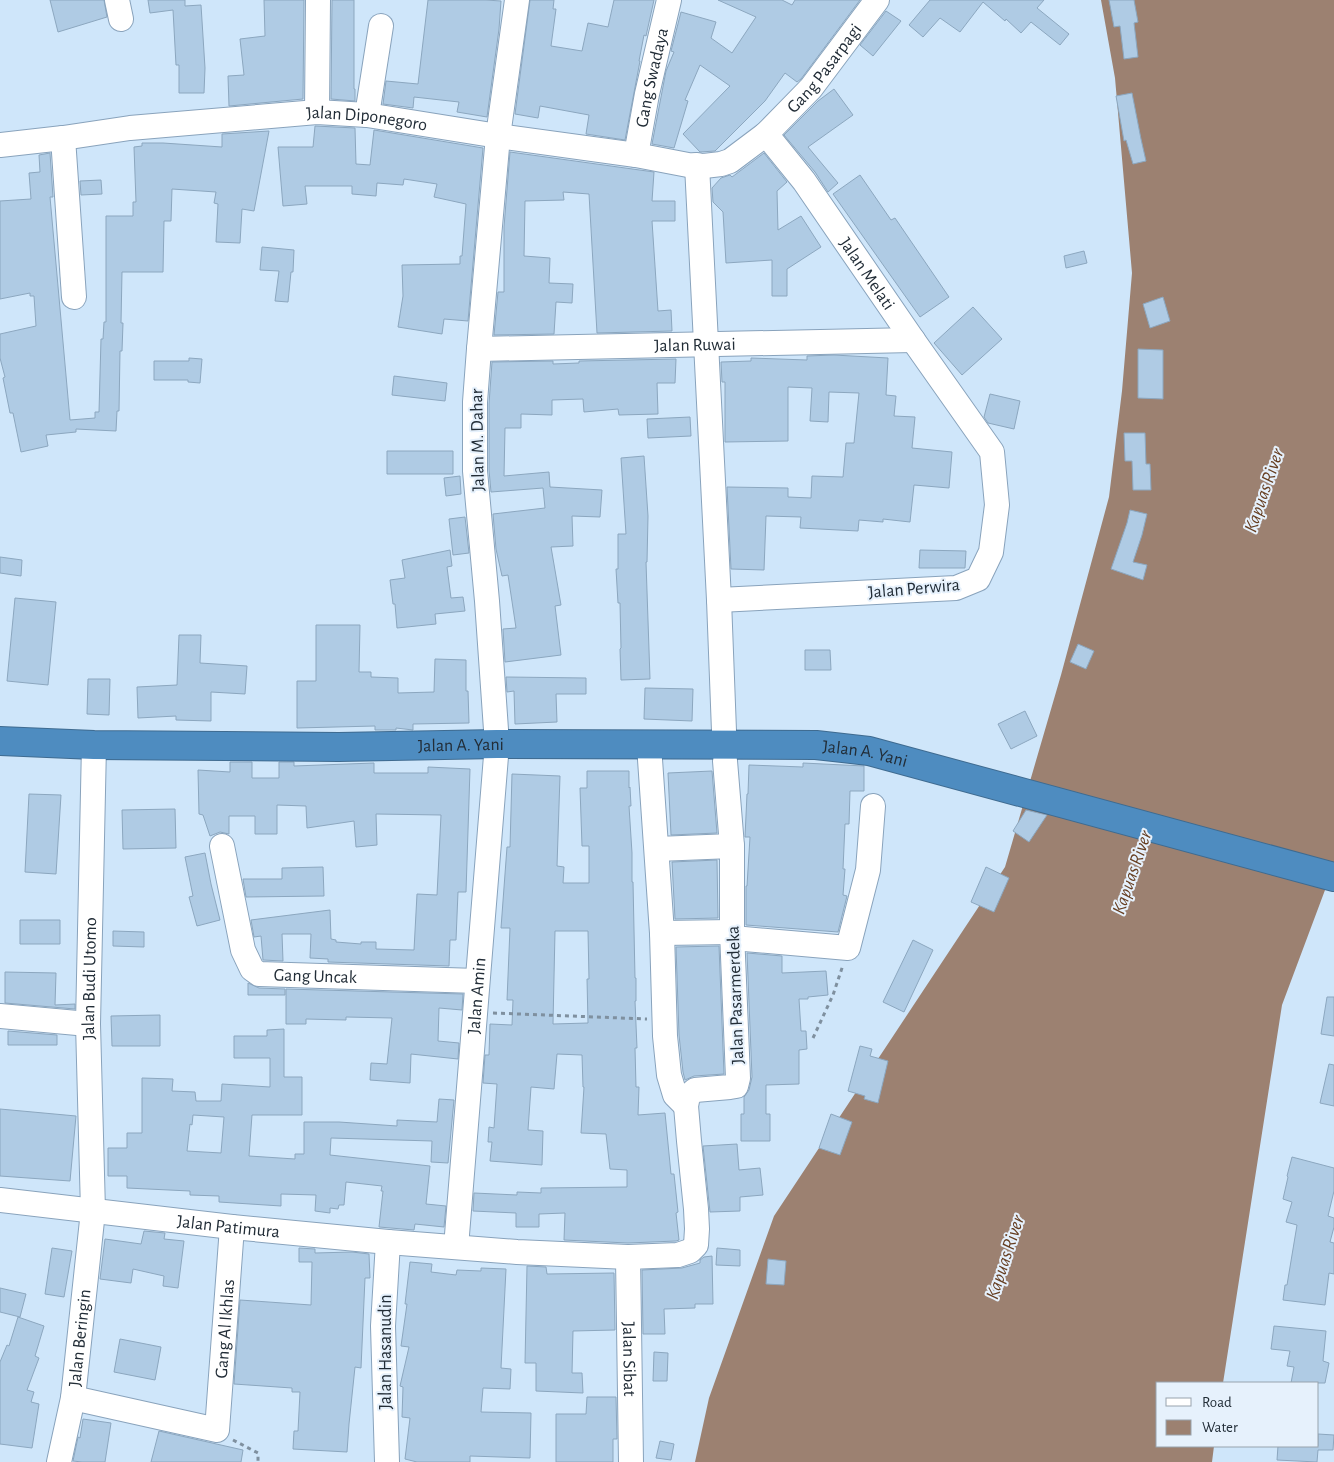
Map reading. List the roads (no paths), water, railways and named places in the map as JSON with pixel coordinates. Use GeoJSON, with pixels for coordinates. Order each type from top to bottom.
{"type":"FeatureCollection","features":[{"type":"Feature","properties":{"kind":"highway","name":"Jalan A. Yani"},"geometry":{"type":"LineString","coordinates":[[0,741],[94,745],[339,747],[497,744],[816,745],[869,751],[1334,877]]}},
{"type":"Feature","properties":{"kind":"street"},"geometry":{"type":"LineString","coordinates":[[317,112],[318,0]]}},
{"type":"Feature","properties":{"kind":"street","name":"Jalan M. Dahar"},"geometry":{"type":"LineString","coordinates":[[497,744],[475,470],[475,402],[498,136],[517,0]]}},
{"type":"Feature","properties":{"kind":"street","name":"Gang Swadaya"},"geometry":{"type":"LineString","coordinates":[[636,156],[669,0]]}},
{"type":"Feature","properties":{"kind":"street","name":"Gang Pasarpagi"},"geometry":{"type":"LineString","coordinates":[[766,134],[811,88],[877,0]]}},
{"type":"Feature","properties":{"kind":"street"},"geometry":{"type":"LineString","coordinates":[[366,115],[381,26]]}},
{"type":"Feature","properties":{"kind":"street","name":"Jalan Diponegoro"},"geometry":{"type":"LineString","coordinates":[[0,145],[130,128],[317,112],[366,115],[704,166],[730,161],[766,134]]}},
{"type":"Feature","properties":{"kind":"street","name":"Jalan Melati"},"geometry":{"type":"LineString","coordinates":[[766,134],[804,181],[992,452]]}},
{"type":"Feature","properties":{"kind":"street"},"geometry":{"type":"LineString","coordinates":[[63,138],[74,297]]}},
{"type":"Feature","properties":{"kind":"street"},"geometry":{"type":"LineString","coordinates":[[697,166],[724,731]]}},
{"type":"Feature","properties":{"kind":"street","name":"Jalan Ruwai"},"geometry":{"type":"LineString","coordinates":[[479,349],[913,340]]}},
{"type":"Feature","properties":{"kind":"street","name":"Jalan Perwira"},"geometry":{"type":"LineString","coordinates":[[719,600],[956,588],[978,579],[991,552],[997,504],[992,452]]}},
{"type":"Feature","properties":{"kind":"street","name":"Jalan Amin"},"geometry":{"type":"LineString","coordinates":[[456,1247],[497,744]]}},
{"type":"Feature","properties":{"kind":"street","name":"Jalan Budi Utomo"},"geometry":{"type":"LineString","coordinates":[[93,1211],[88,1024],[94,745]]}},
{"type":"Feature","properties":{"kind":"street"},"geometry":{"type":"LineString","coordinates":[[456,1247],[628,1257],[678,1255],[690,1251],[696,1245],[696,1209],[686,1106],[675,1095],[669,1075],[664,1020],[662,933],[657,849],[649,745]]}},
{"type":"Feature","properties":{"kind":"street","name":"Jalan Pasarmerdeka"},"geometry":{"type":"LineString","coordinates":[[686,1106],[688,1096],[694,1090],[730,1088],[736,1086],[738,1078],[732,935],[732,846],[725,761]]}},
{"type":"Feature","properties":{"kind":"street"},"geometry":{"type":"LineString","coordinates":[[662,933],[732,935],[848,948],[868,870],[873,806]]}},
{"type":"Feature","properties":{"kind":"street","name":"Gang Uncak"},"geometry":{"type":"LineString","coordinates":[[222,846],[243,950],[252,969],[259,974],[477,981]]}},
{"type":"Feature","properties":{"kind":"street"},"geometry":{"type":"LineString","coordinates":[[657,849],[732,846]]}},
{"type":"Feature","properties":{"kind":"street"},"geometry":{"type":"LineString","coordinates":[[0,1016],[88,1024]]}},
{"type":"Feature","properties":{"kind":"street","name":"Jalan Patimura"},"geometry":{"type":"LineString","coordinates":[[0,1200],[232,1226],[456,1247]]}},
{"type":"Feature","properties":{"kind":"street","name":"Jalan Beringin"},"geometry":{"type":"LineString","coordinates":[[59,1462],[73,1398],[93,1211]]}},
{"type":"Feature","properties":{"kind":"street","name":"Gang Al Ikhlas"},"geometry":{"type":"LineString","coordinates":[[73,1398],[216,1430],[232,1226]]}},
{"type":"Feature","properties":{"kind":"street","name":"Jalan Hasanudin"},"geometry":{"type":"LineString","coordinates":[[387,1462],[383,1326],[388,1242]]}},
{"type":"Feature","properties":{"kind":"street","name":"Jalan Sibat"},"geometry":{"type":"LineString","coordinates":[[628,1257],[631,1462]]}},
{"type":"Feature","properties":{"kind":"water","name":"Kapuas River"},"geometry":{"type":"Polygon","coordinates":[[[1101,0],[1334,0],[1334,866],[1282,1005],[1223,1382],[1156,1382],[1156,1447],[1214,1447],[1212,1462],[695,1462],[709,1398],[774,1216],[1005,867],[1061,675],[1109,497],[1122,391],[1132,273],[1115,78],[1101,0]]]}}]}
